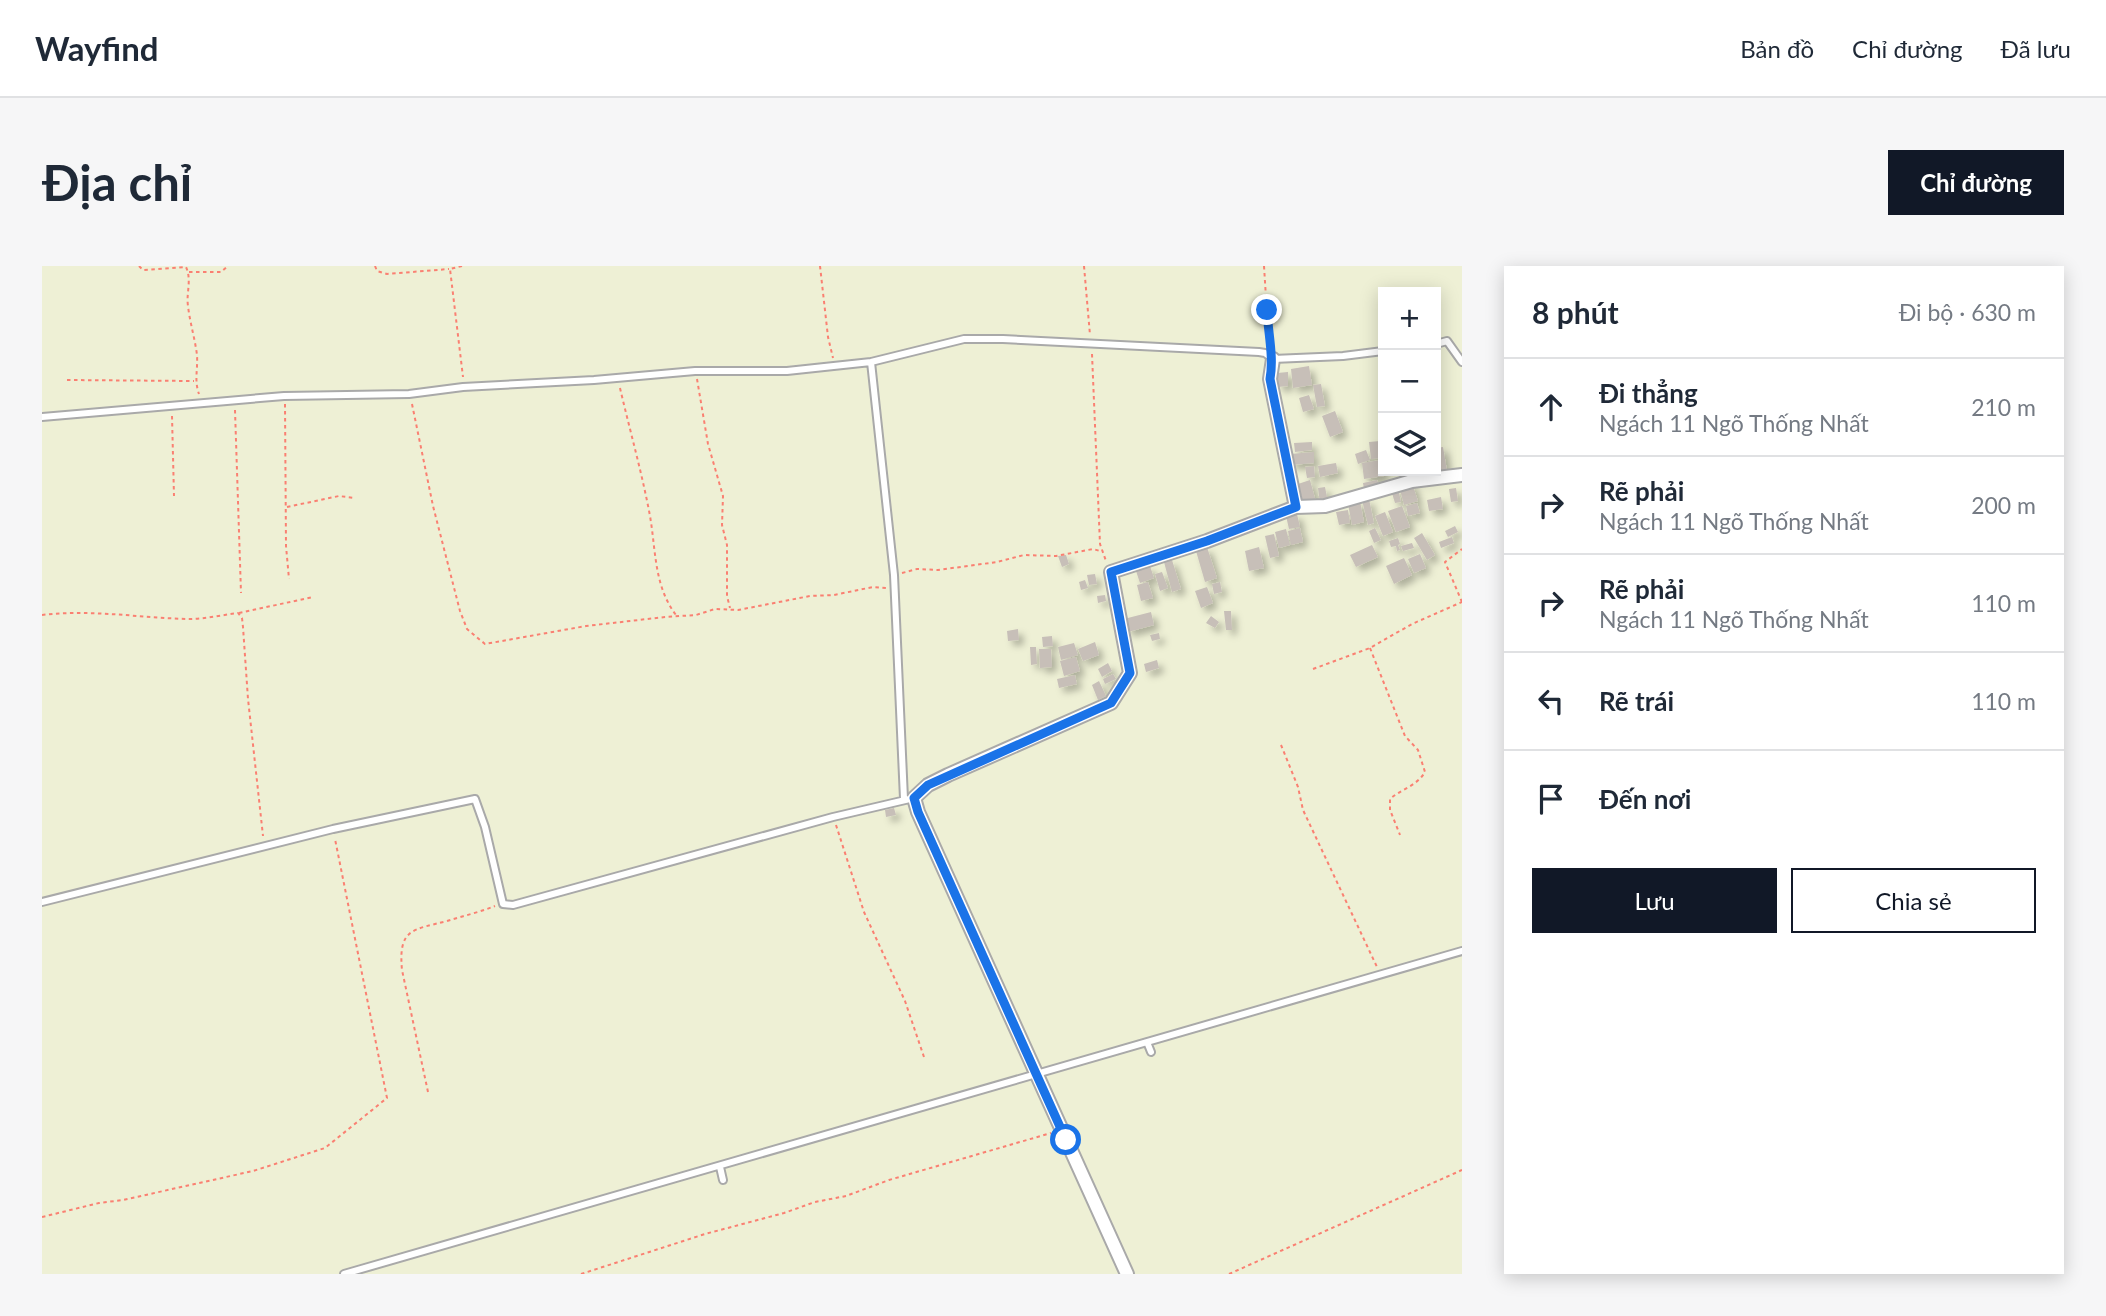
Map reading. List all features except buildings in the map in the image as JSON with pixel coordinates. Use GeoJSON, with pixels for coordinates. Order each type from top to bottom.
{"type":"FeatureCollection","features":[{"type":"Feature","properties":{"kind":"street"},"geometry":{"type":"LineString","coordinates":[[1273,359],[1270,379],[1296,507]]}},
{"type":"Feature","properties":{"kind":"street"},"geometry":{"type":"LineString","coordinates":[[1127,1274],[918,812],[909,799],[928,785],[1111,703],[1130,673],[1111,572],[1207,541],[1296,507],[1325,506],[1412,481],[1462,475]]}},
{"type":"Feature","properties":{"kind":"lane"},"geometry":{"type":"LineString","coordinates":[[42,417],[172,408],[284,396],[409,394],[463,387],[695,371],[788,371],[871,362],[964,339],[1259,352],[1273,359],[1378,352]]}},
{"type":"Feature","properties":{"kind":"lane"},"geometry":{"type":"LineString","coordinates":[[1441,343],[1447,341],[1462,362]]}},
{"type":"Feature","properties":{"kind":"lane"},"geometry":{"type":"LineString","coordinates":[[42,902],[333,829],[475,799],[485,827],[503,904],[513,905],[909,799],[894,575],[871,362]]}},
{"type":"Feature","properties":{"kind":"lane"},"geometry":{"type":"LineString","coordinates":[[344,1274],[1462,951]]}},
{"type":"Feature","properties":{"kind":"lane"},"geometry":{"type":"LineString","coordinates":[[1147,1042],[1151,1052]]}},
{"type":"Feature","properties":{"kind":"lane"},"geometry":{"type":"LineString","coordinates":[[720,1167],[723,1181]]}},
{"type":"Feature","properties":{"kind":"lane"},"geometry":{"type":"LineString","coordinates":[[379,1264],[382,1274]]}},
{"type":"Feature","properties":{"kind":"path"},"geometry":{"type":"LineString","coordinates":[[139,266],[143,270],[186,267],[188,306],[197,359],[195,381],[200,405]]}},
{"type":"Feature","properties":{"kind":"path"},"geometry":{"type":"LineString","coordinates":[[188,273],[221,272],[228,266]]}},
{"type":"Feature","properties":{"kind":"path"},"geometry":{"type":"LineString","coordinates":[[374,266],[377,271],[387,274],[462,266]]}},
{"type":"Feature","properties":{"kind":"path"},"geometry":{"type":"LineString","coordinates":[[820,266],[828,337],[835,366]]}},
{"type":"Feature","properties":{"kind":"path"},"geometry":{"type":"LineString","coordinates":[[1084,266],[1102,552],[1111,572]]}},
{"type":"Feature","properties":{"kind":"path"},"geometry":{"type":"LineString","coordinates":[[1264,266],[1268,334],[1273,359]]}},
{"type":"Feature","properties":{"kind":"path"},"geometry":{"type":"LineString","coordinates":[[450,269],[463,387]]}},
{"type":"Feature","properties":{"kind":"path"},"geometry":{"type":"LineString","coordinates":[[695,371],[708,444],[723,496],[722,524],[727,545],[727,596],[730,609]]}},
{"type":"Feature","properties":{"kind":"path"},"geometry":{"type":"LineString","coordinates":[[618,377],[650,516],[661,587],[664,599],[677,616]]}},
{"type":"Feature","properties":{"kind":"path"},"geometry":{"type":"LineString","coordinates":[[67,380],[195,381]]}},
{"type":"Feature","properties":{"kind":"path"},"geometry":{"type":"LineString","coordinates":[[409,394],[433,506],[460,611],[467,629],[481,643],[548,635],[586,626],[696,615],[715,609],[738,610],[873,587],[894,589]]}},
{"type":"Feature","properties":{"kind":"path"},"geometry":{"type":"LineString","coordinates":[[284,396],[289,579]]}},
{"type":"Feature","properties":{"kind":"path"},"geometry":{"type":"LineString","coordinates":[[234,402],[241,593]]}},
{"type":"Feature","properties":{"kind":"path"},"geometry":{"type":"LineString","coordinates":[[172,408],[174,496]]}},
{"type":"Feature","properties":{"kind":"path"},"geometry":{"type":"LineString","coordinates":[[286,508],[339,496],[354,498]]}},
{"type":"Feature","properties":{"kind":"path"},"geometry":{"type":"LineString","coordinates":[[894,575],[917,569],[998,562],[1024,555],[1056,555],[1093,549],[1102,552]]}},
{"type":"Feature","properties":{"kind":"path"},"geometry":{"type":"LineString","coordinates":[[1313,669],[1370,648],[1412,624],[1462,602],[1445,562],[1462,549]]}},
{"type":"Feature","properties":{"kind":"path"},"geometry":{"type":"LineString","coordinates":[[42,614],[82,612],[141,618],[190,619],[238,613],[313,597]]}},
{"type":"Feature","properties":{"kind":"path"},"geometry":{"type":"LineString","coordinates":[[238,613],[242,618],[248,699],[265,847]]}},
{"type":"Feature","properties":{"kind":"path"},"geometry":{"type":"LineString","coordinates":[[1370,648],[1405,736],[1418,750],[1425,772],[1413,785],[1399,791],[1390,799],[1390,810],[1399,835]]}},
{"type":"Feature","properties":{"kind":"path"},"geometry":{"type":"LineString","coordinates":[[1281,745],[1298,787],[1303,810],[1369,947],[1377,965],[1377,975]]}},
{"type":"Feature","properties":{"kind":"path"},"geometry":{"type":"LineString","coordinates":[[834,817],[864,912],[905,1001],[925,1060]]}},
{"type":"Feature","properties":{"kind":"path"},"geometry":{"type":"LineString","coordinates":[[42,1217],[253,1171],[313,1153],[325,1148],[387,1098],[333,829]]}},
{"type":"Feature","properties":{"kind":"path"},"geometry":{"type":"LineString","coordinates":[[428,1092],[402,970],[400,953],[405,938],[413,930],[429,923],[503,904]]}},
{"type":"Feature","properties":{"kind":"path"},"geometry":{"type":"LineString","coordinates":[[581,1274],[705,1234],[815,1202],[846,1196],[889,1180],[1062,1130]]}},
{"type":"Feature","properties":{"kind":"path"},"geometry":{"type":"LineString","coordinates":[[1228,1274],[1462,1170]]}},
{"type":"Feature","properties":{"kind":"green space"},"geometry":{"type":"Polygon","coordinates":[[[42,266],[1462,266],[1462,1274],[42,1274],[42,266]]]}},
{"type":"Feature","properties":{"kind":"route"},"geometry":{"type":"LineString","coordinates":[[1066,1140],[914,798],[928,785],[1111,703],[1130,673],[1111,572],[1207,541],[1296,507],[1270,379],[1273,359],[1267,310]]}}]}
